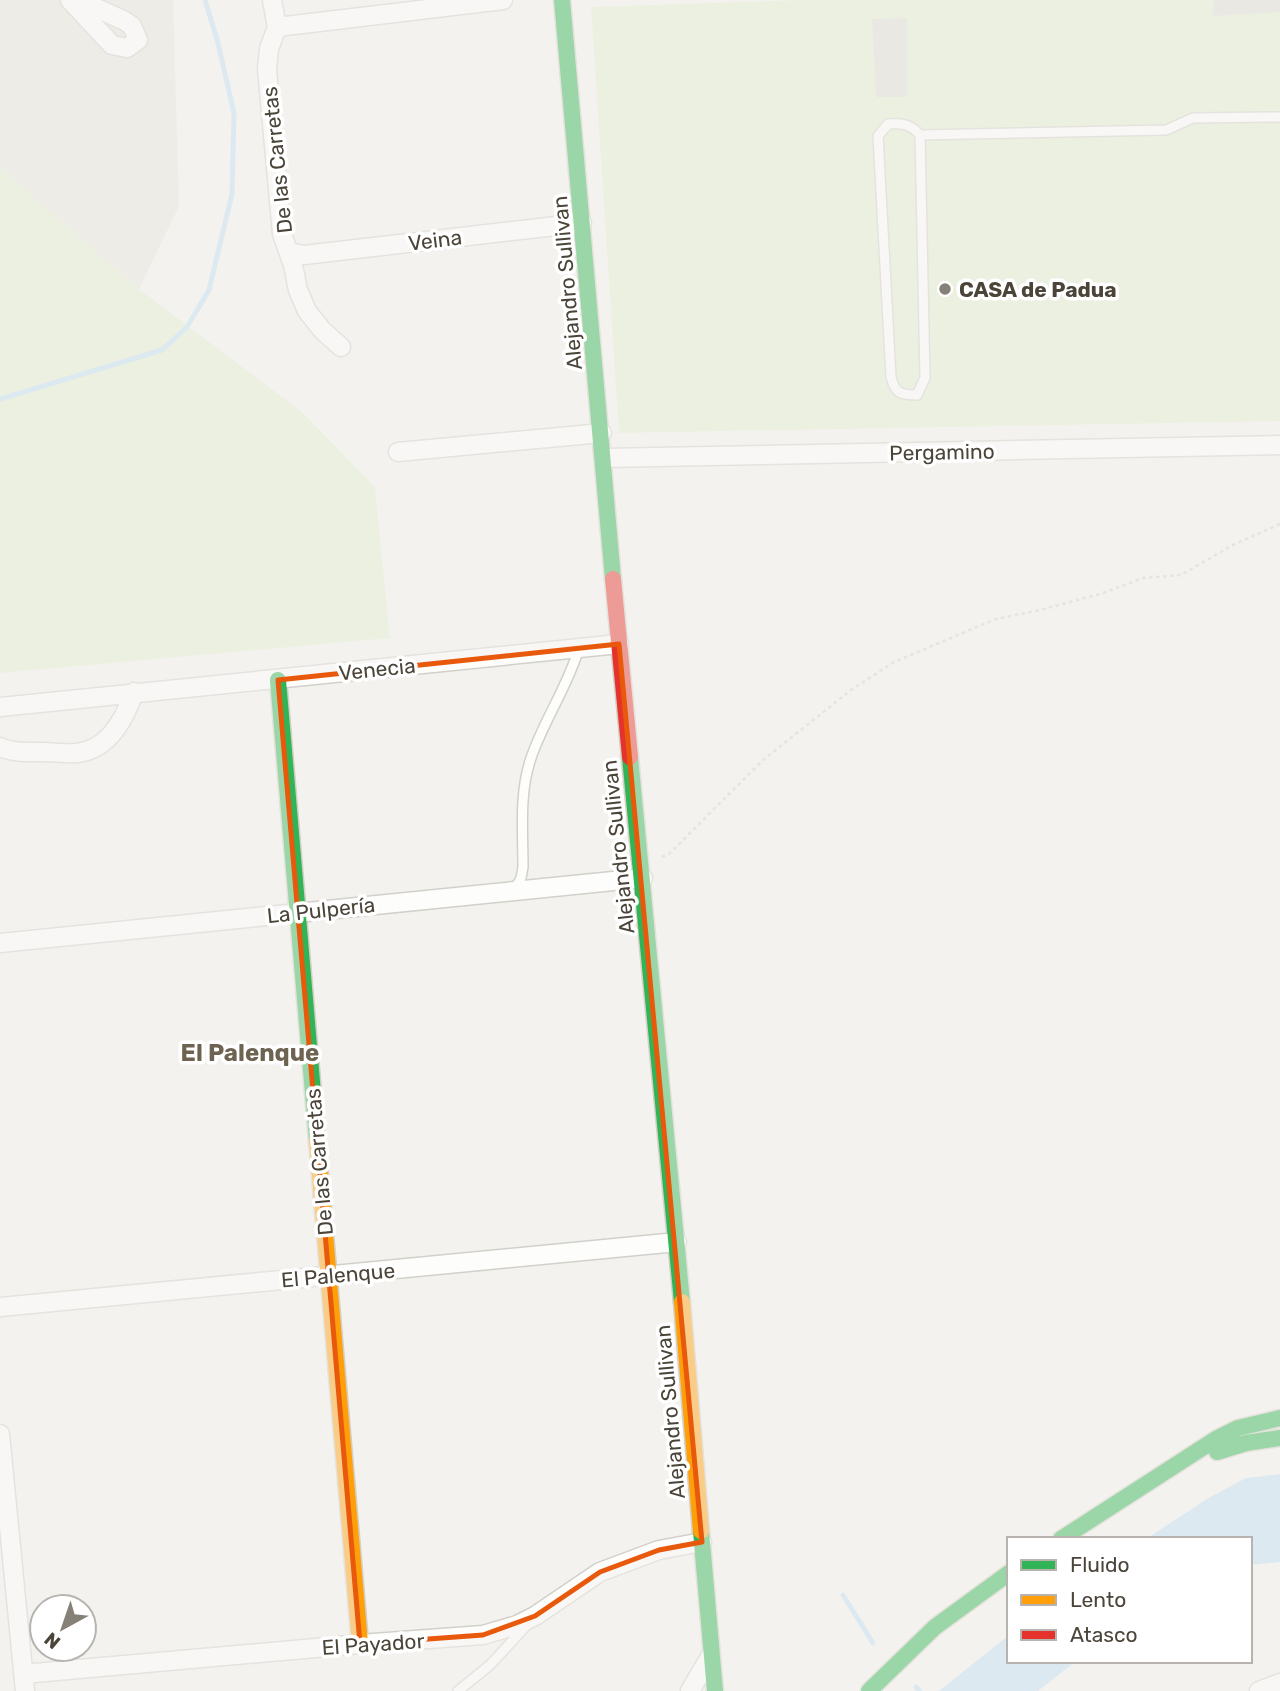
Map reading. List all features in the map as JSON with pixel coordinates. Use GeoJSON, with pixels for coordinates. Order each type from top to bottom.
{"type":"FeatureCollection","features":[{"type":"Feature","properties":{"kind":"street"},"geometry":{"type":"LineString","coordinates":[[70,0],[112,45],[127,48],[138,40],[136,33],[125,21],[79,0]]}},
{"type":"Feature","properties":{"kind":"street","name":"De las Carretas"},"geometry":{"type":"LineString","coordinates":[[272,0],[276,27],[269,49],[267,69],[282,234],[307,311],[322,330],[341,347]]}},
{"type":"Feature","properties":{"kind":"street"},"geometry":{"type":"LineString","coordinates":[[276,27],[503,0]]}},
{"type":"Feature","properties":{"kind":"street","name":"Alejandro Sullivan"},"geometry":{"type":"LineString","coordinates":[[562,0],[619,644],[677,1242],[715,1691]]}},
{"type":"Feature","properties":{"kind":"street","name":"Veina"},"geometry":{"type":"LineString","coordinates":[[289,252],[304,255],[582,223]]}},
{"type":"Feature","properties":{"kind":"street"},"geometry":{"type":"LineString","coordinates":[[398,452],[602,433]]}},
{"type":"Feature","properties":{"kind":"street","name":"Pergamino"},"geometry":{"type":"LineString","coordinates":[[604,458],[1280,445]]}},
{"type":"Feature","properties":{"kind":"street","name":"Venecia"},"geometry":{"type":"LineString","coordinates":[[0,707],[619,644]]}},
{"type":"Feature","properties":{"kind":"street","name":"De las Carretas"},"geometry":{"type":"LineString","coordinates":[[278,680],[360,1644]]}},
{"type":"Feature","properties":{"kind":"street"},"geometry":{"type":"LineString","coordinates":[[0,747],[16,752],[80,753],[111,735],[122,721],[134,692]]}},
{"type":"Feature","properties":{"kind":"street","name":"La Pulpería"},"geometry":{"type":"LineString","coordinates":[[0,943],[514,891],[642,870]]}},
{"type":"Feature","properties":{"kind":"street","name":"El Palenque"},"geometry":{"type":"LineString","coordinates":[[0,1307],[677,1242]]}},
{"type":"Feature","properties":{"kind":"street"},"geometry":{"type":"LineString","coordinates":[[1064,1537],[1194,1451],[1238,1428],[1280,1418]]}},
{"type":"Feature","properties":{"kind":"street"},"geometry":{"type":"LineString","coordinates":[[0,1434],[24,1683]]}},
{"type":"Feature","properties":{"kind":"street"},"geometry":{"type":"LineString","coordinates":[[1167,1470],[1246,1443],[1280,1438]]}},
{"type":"Feature","properties":{"kind":"street","name":"El Payador"},"geometry":{"type":"LineString","coordinates":[[24,1683],[360,1644],[483,1636],[535,1616],[600,1572],[659,1550],[702,1542]]}},
{"type":"Feature","properties":{"kind":"street"},"geometry":{"type":"LineString","coordinates":[[869,1691],[907,1652],[964,1604],[1007,1574]]}},
{"type":"Feature","properties":{"kind":"street"},"geometry":{"type":"LineString","coordinates":[[881,1691],[907,1652]]}},
{"type":"Feature","properties":{"kind":"street"},"geometry":{"type":"LineString","coordinates":[[690,1691],[711,1655]]}},
{"type":"Feature","properties":{"kind":"street"},"geometry":{"type":"LineString","coordinates":[[1259,1691],[1280,1683]]}},
{"type":"Feature","properties":{"kind":"lane"},"geometry":{"type":"LineString","coordinates":[[920,135],[1166,130],[1193,118],[1280,117]]}},
{"type":"Feature","properties":{"kind":"lane"},"geometry":{"type":"LineString","coordinates":[[900,123],[913,126],[920,135],[925,378],[917,395],[901,395],[894,389],[891,377],[877,136],[888,124],[900,123]]}},
{"type":"Feature","properties":{"kind":"lane"},"geometry":{"type":"LineString","coordinates":[[514,891],[523,867],[523,797],[531,757],[574,665],[579,648]]}},
{"type":"Feature","properties":{"kind":"lane"},"geometry":{"type":"LineString","coordinates":[[458,1691],[490,1665],[535,1616]]}},
{"type":"Feature","properties":{"kind":"path"},"geometry":{"type":"LineString","coordinates":[[642,870],[670,854],[762,761],[851,690],[894,662],[996,619],[1100,594],[1143,578],[1181,575],[1233,545],[1280,524]]}},
{"type":"Feature","properties":{"kind":"highlighted area"},"geometry":{"type":"Polygon","coordinates":[[[619,644],[702,1542],[659,1550],[600,1572],[535,1616],[483,1635],[360,1644],[278,680],[619,644]]]}},
{"type":"Feature","properties":{"kind":"shaded area"},"geometry":{"type":"Polygon","coordinates":[[[0,0],[173,0],[179,206],[139,289],[0,168],[0,0]]]}},
{"type":"Feature","properties":{"kind":"green space","name":"CASA de Padua"},"geometry":{"type":"Polygon","coordinates":[[[803,0],[1280,0],[1280,421],[619,433],[591,7],[803,0]]]}},
{"type":"Feature","properties":{"kind":"green space"},"geometry":{"type":"Polygon","coordinates":[[[0,168],[139,289],[302,412],[375,487],[390,638],[0,673],[0,168]]]}},
{"type":"Feature","properties":{"kind":"water"},"geometry":{"type":"Polygon","coordinates":[[[1280,1474],[1280,1562],[1252,1565],[1252,1537],[1149,1537],[1210,1497],[1246,1478],[1280,1474]]]}},
{"type":"Feature","properties":{"kind":"water"},"geometry":{"type":"Polygon","coordinates":[[[1007,1637],[1007,1663],[1073,1663],[1038,1691],[939,1691],[1007,1637]]]}},
{"type":"Feature","properties":{"kind":"building"},"geometry":{"type":"Polygon","coordinates":[[[1214,0],[1280,0],[1280,12],[1213,16],[1214,0]]]}},
{"type":"Feature","properties":{"kind":"building"},"geometry":{"type":"Polygon","coordinates":[[[907,18],[907,97],[876,97],[872,19],[907,18]]]}},
{"type":"Feature","properties":{"kind":"waterway"},"geometry":{"type":"LineString","coordinates":[[0,399],[162,350],[187,327],[209,290],[232,194],[234,113],[205,0]]}},
{"type":"Feature","properties":{"kind":"waterway"},"geometry":{"type":"LineString","coordinates":[[843,1595],[873,1643]]}},
{"type":"Feature","properties":{"kind":"waterway"},"geometry":{"type":"LineString","coordinates":[[916,1687],[920,1691]]}},
{"type":"Feature","properties":{"kind":"traffic: fast"},"geometry":{"type":"LineString","coordinates":[[562,0],[613,579]]}},
{"type":"Feature","properties":{"kind":"traffic: fast"},"geometry":{"type":"LineString","coordinates":[[278,680],[317,1141]]}},
{"type":"Feature","properties":{"kind":"traffic: fast"},"geometry":{"type":"LineString","coordinates":[[630,757],[682,1302]]}},
{"type":"Feature","properties":{"kind":"traffic: fast"},"geometry":{"type":"LineString","coordinates":[[1064,1537],[1216,1439],[1238,1428],[1280,1418]]}},
{"type":"Feature","properties":{"kind":"traffic: fast"},"geometry":{"type":"LineString","coordinates":[[1217,1452],[1246,1443],[1280,1438]]}},
{"type":"Feature","properties":{"kind":"traffic: fast"},"geometry":{"type":"LineString","coordinates":[[701,1531],[715,1691]]}},
{"type":"Feature","properties":{"kind":"traffic: fast"},"geometry":{"type":"LineString","coordinates":[[869,1691],[935,1627],[1007,1574]]}},
{"type":"Feature","properties":{"kind":"traffic: slow"},"geometry":{"type":"LineString","coordinates":[[317,1141],[360,1644]]}},
{"type":"Feature","properties":{"kind":"traffic: slow"},"geometry":{"type":"LineString","coordinates":[[682,1302],[701,1531]]}},
{"type":"Feature","properties":{"kind":"traffic: jam"},"geometry":{"type":"LineString","coordinates":[[613,579],[630,757]]}},
{"type":"Feature","properties":{"kind":"place","name":"CASA de Padua"},"geometry":{"type":"Point","coordinates":[945,289]}},
{"type":"Feature","properties":{"kind":"district","name":"El Palenque"},"geometry":{"type":"Point","coordinates":[250,1053]}}]}
